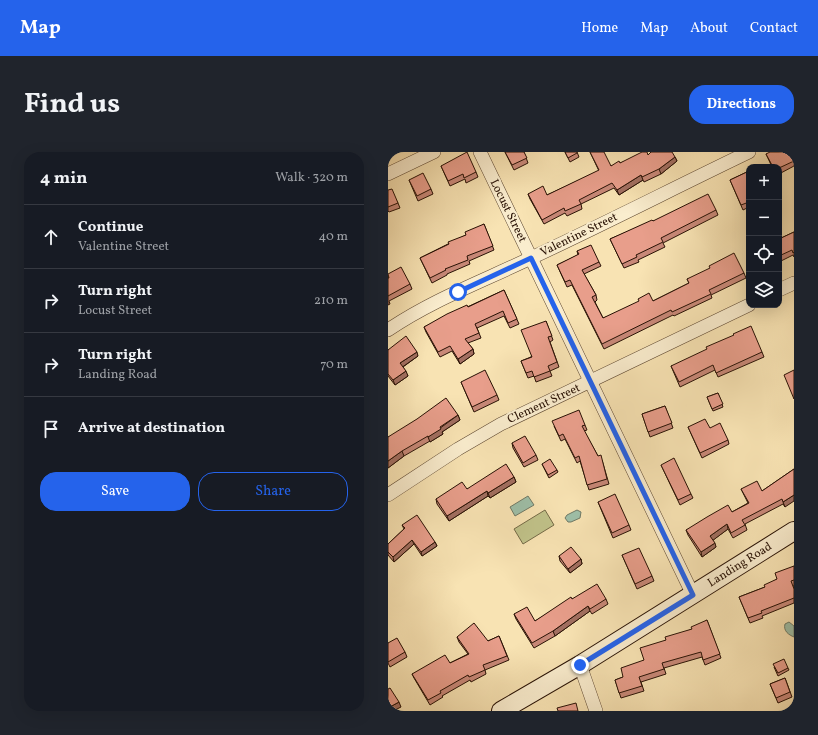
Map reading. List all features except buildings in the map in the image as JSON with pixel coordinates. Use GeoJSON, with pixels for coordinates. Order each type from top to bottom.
{"type":"FeatureCollection","features":[{"type":"Feature","properties":{"kind":"street"},"geometry":{"type":"LineString","coordinates":[[388,174],[434,152]]}},
{"type":"Feature","properties":{"kind":"street","name":"Locust Street"},"geometry":{"type":"LineString","coordinates":[[480,152],[693,595]]}},
{"type":"Feature","properties":{"kind":"street","name":"Valentine Street"},"geometry":{"type":"LineString","coordinates":[[388,330],[402,321],[458,292],[749,152]]}},
{"type":"Feature","properties":{"kind":"street"},"geometry":{"type":"LineString","coordinates":[[782,289],[794,283]]}},
{"type":"Feature","properties":{"kind":"street","name":"Clement Street"},"geometry":{"type":"LineString","coordinates":[[388,495],[458,449],[502,424],[746,306]]}},
{"type":"Feature","properties":{"kind":"street","name":"Landing Road"},"geometry":{"type":"LineString","coordinates":[[500,711],[580,665],[794,531]]}},
{"type":"Feature","properties":{"kind":"street"},"geometry":{"type":"LineString","coordinates":[[580,665],[596,711]]}},
{"type":"Feature","properties":{"kind":"green space"},"geometry":{"type":"Polygon","coordinates":[[[545,510],[554,525],[523,544],[514,529],[545,510]]]}},
{"type":"Feature","properties":{"kind":"shaded area"},"geometry":{"type":"Polygon","coordinates":[[[528,496],[534,505],[515,516],[510,507],[528,496]]]}},
{"type":"Feature","properties":{"kind":"shaded area"},"geometry":{"type":"Polygon","coordinates":[[[577,510],[581,512],[580,518],[568,522],[565,518],[567,515],[577,510]]]}},
{"type":"Feature","properties":{"kind":"shaded area"},"geometry":{"type":"Polygon","coordinates":[[[789,622],[794,626],[794,637],[788,634],[785,629],[785,624],[789,622]]]}},
{"type":"Feature","properties":{"kind":"route"},"geometry":{"type":"LineString","coordinates":[[458,292],[531,258],[693,595],[580,665]]}}]}
